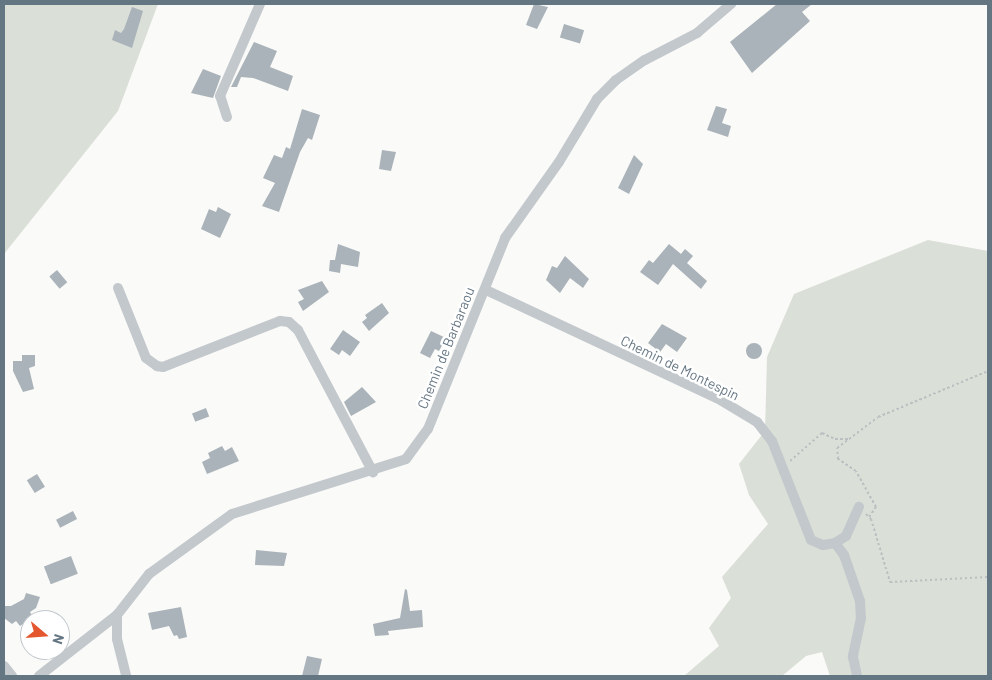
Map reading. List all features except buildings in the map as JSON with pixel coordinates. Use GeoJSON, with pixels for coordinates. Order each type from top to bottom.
{"type":"FeatureCollection","features":[{"type":"Feature","properties":{"kind":"street"},"geometry":{"type":"LineString","coordinates":[[227,117],[220,96],[260,4]]}},
{"type":"Feature","properties":{"kind":"street","name":"Chemin de Barbaraou"},"geometry":{"type":"LineString","coordinates":[[39,676],[117,616],[149,574],[232,514],[373,472],[406,459],[420,444],[486,290],[505,238],[559,162],[597,99],[616,80],[644,60],[697,33],[731,4]]}},
{"type":"Feature","properties":{"kind":"street"},"geometry":{"type":"LineString","coordinates":[[118,288],[146,358],[156,366],[163,367],[280,321],[289,322],[298,330],[373,472]]}},
{"type":"Feature","properties":{"kind":"street","name":"Chemin de Montespin"},"geometry":{"type":"LineString","coordinates":[[486,290],[717,398],[757,422],[772,441],[811,540],[823,544],[835,543]]}},
{"type":"Feature","properties":{"kind":"street"},"geometry":{"type":"LineString","coordinates":[[857,676],[853,657],[861,618],[860,601],[844,555],[835,543],[846,536],[859,507]]}},
{"type":"Feature","properties":{"kind":"street"},"geometry":{"type":"LineString","coordinates":[[117,616],[117,639],[126,676]]}},
{"type":"Feature","properties":{"kind":"street"},"geometry":{"type":"LineString","coordinates":[[4,666],[12,676]]}},
{"type":"Feature","properties":{"kind":"path"},"geometry":{"type":"LineString","coordinates":[[869,517],[876,507],[856,471],[838,459],[837,448],[878,417],[988,371]]}},
{"type":"Feature","properties":{"kind":"path"},"geometry":{"type":"LineString","coordinates":[[783,467],[822,434],[835,439],[848,439]]}},
{"type":"Feature","properties":{"kind":"path"},"geometry":{"type":"LineString","coordinates":[[859,507],[869,517],[890,582],[988,577]]}},
{"type":"Feature","properties":{"kind":"shaded area"},"geometry":{"type":"Polygon","coordinates":[[[4,4],[158,4],[118,111],[4,254],[4,4]]]}},
{"type":"Feature","properties":{"kind":"shaded area"},"geometry":{"type":"Polygon","coordinates":[[[928,240],[988,251],[988,676],[830,676],[822,652],[806,656],[782,676],[684,676],[719,646],[709,628],[731,598],[722,577],[768,524],[749,495],[739,464],[765,431],[767,357],[794,294],[928,240]]]}}]}
